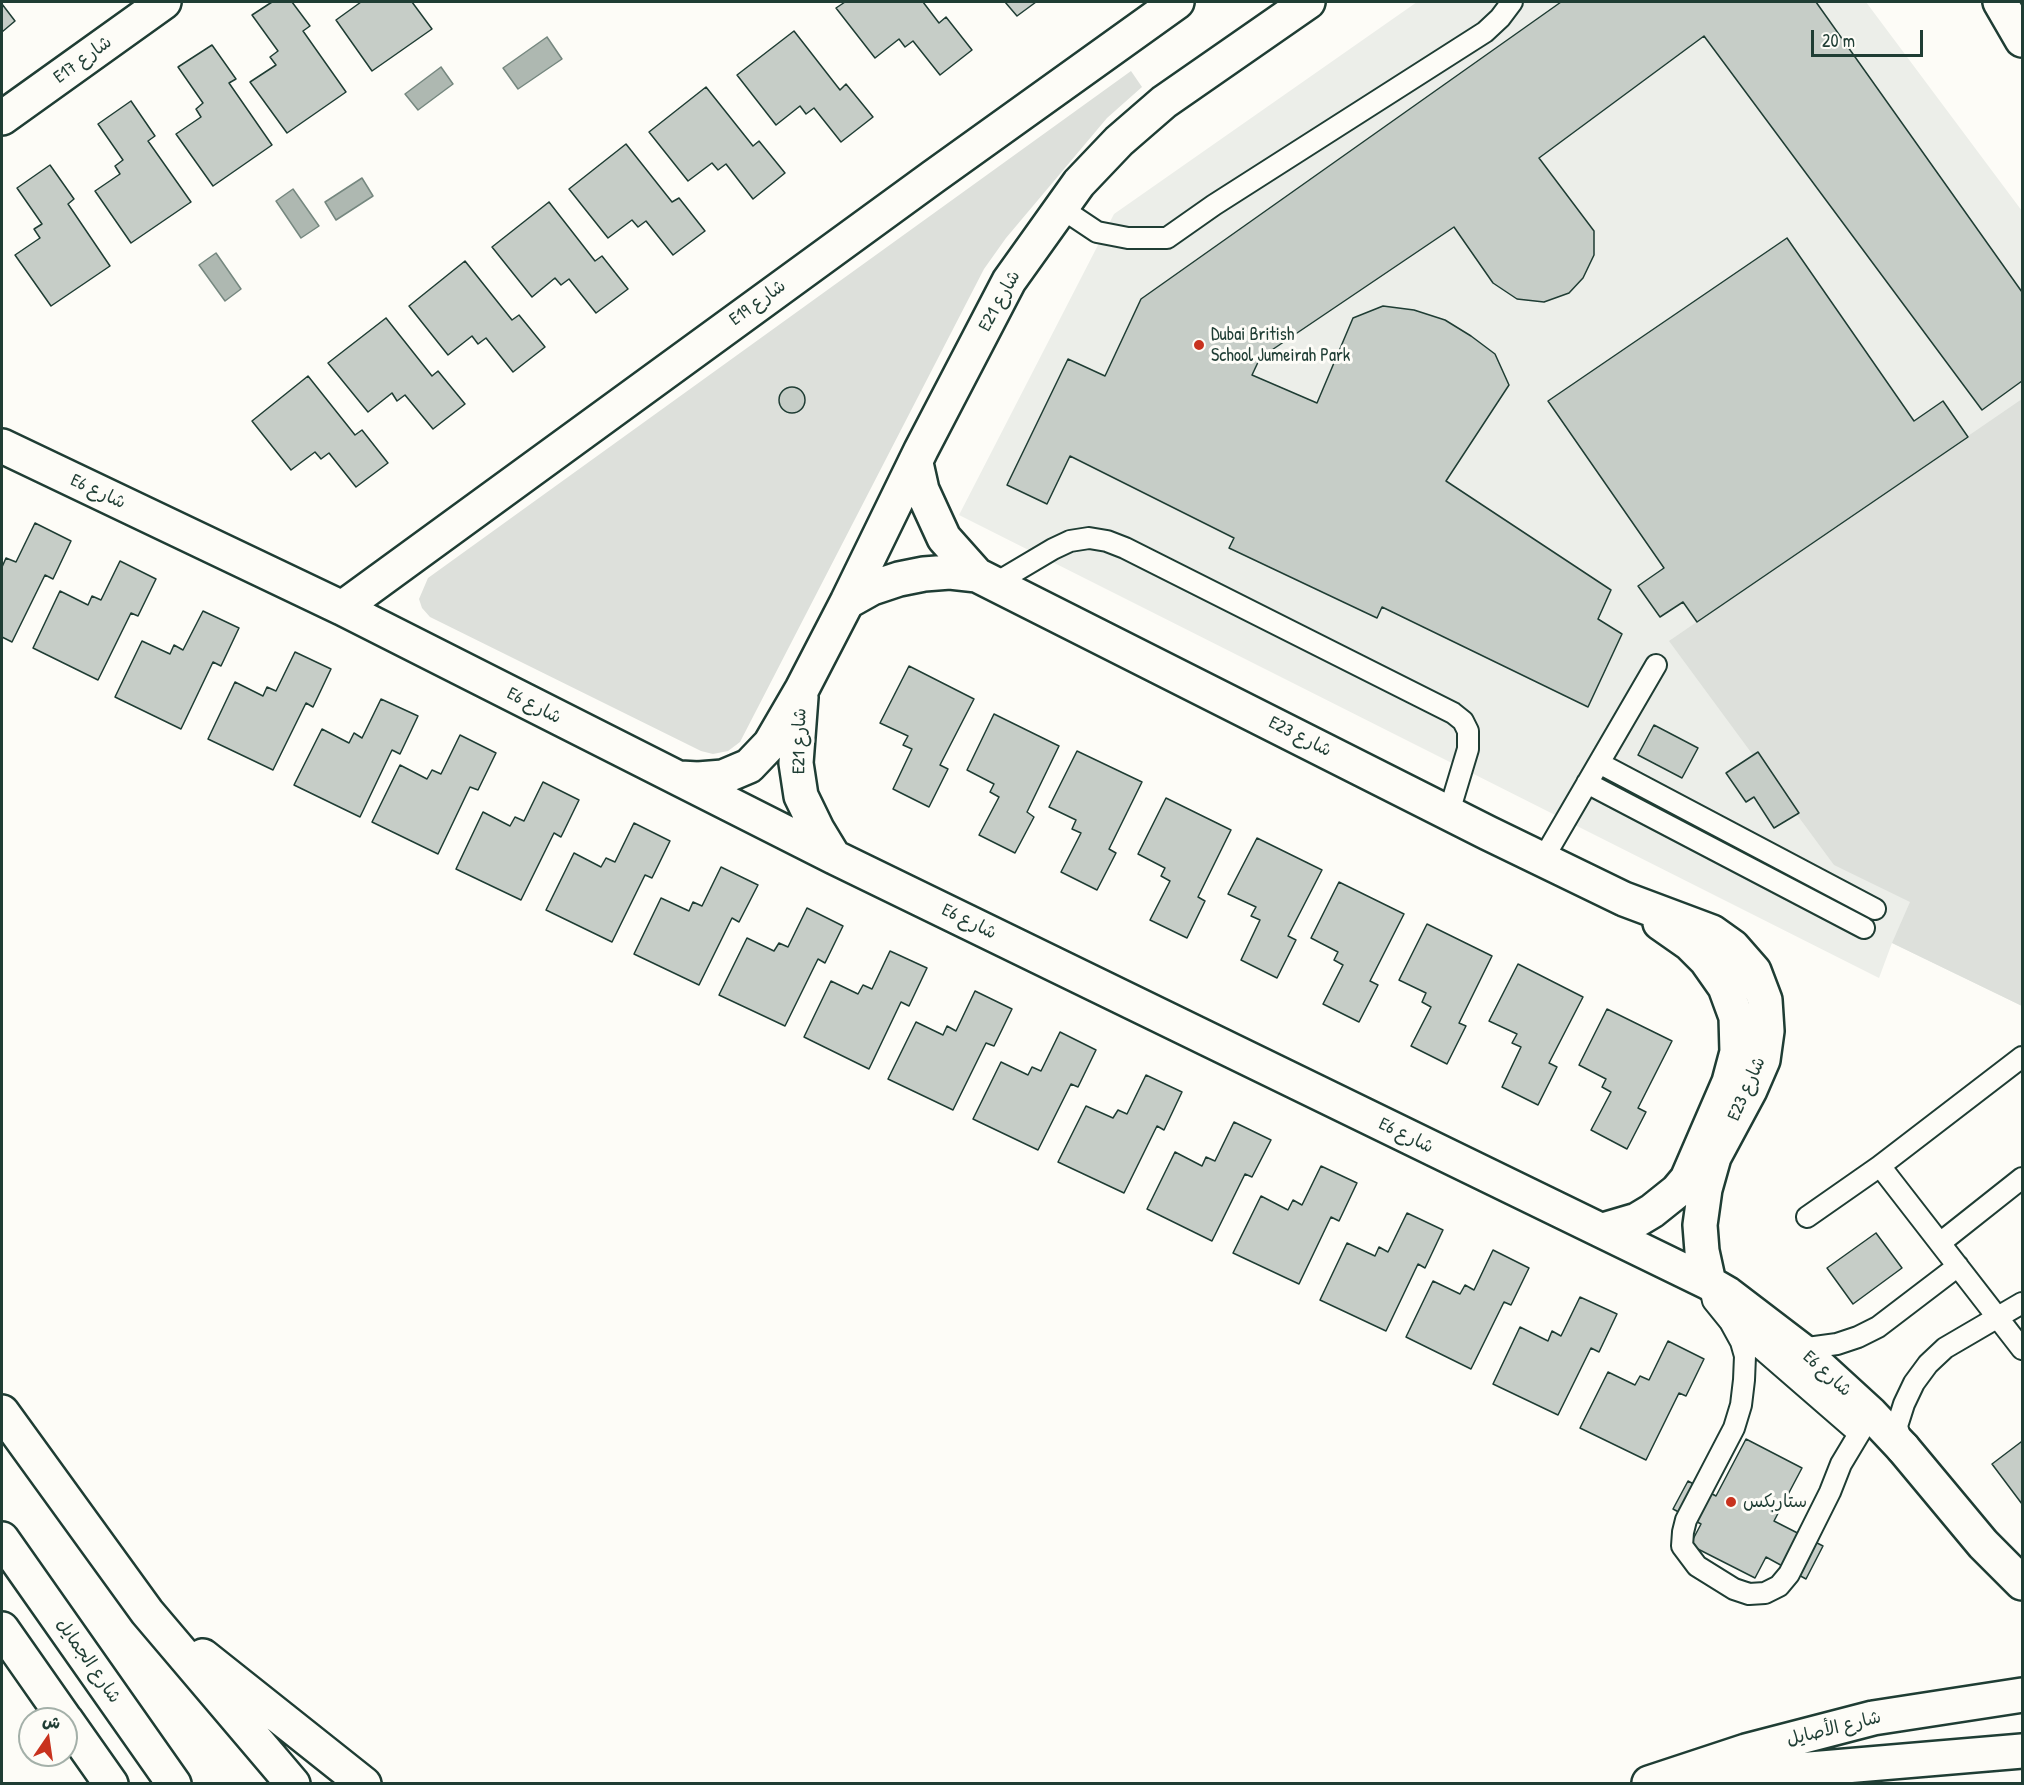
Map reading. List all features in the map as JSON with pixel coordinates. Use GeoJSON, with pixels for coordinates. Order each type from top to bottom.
{"type":"FeatureCollection","features":[{"type":"Feature","properties":{"kind":"street","name":"E17 شارع"},"geometry":{"type":"LineString","coordinates":[[2,118],[164,2]]}},
{"type":"Feature","properties":{"kind":"street","name":"E19 شارع"},"geometry":{"type":"LineString","coordinates":[[342,608],[857,232],[1178,2]]}},
{"type":"Feature","properties":{"kind":"street","name":"E21 شارع"},"geometry":{"type":"LineString","coordinates":[[674,777],[698,779],[723,777],[749,766],[770,744],[802,689],[847,602],[1009,281],[1079,183],[1119,141],[1164,102],[1308,2]]}},
{"type":"Feature","properties":{"kind":"street"},"geometry":{"type":"LineString","coordinates":[[2000,2],[2022,40]]}},
{"type":"Feature","properties":{"kind":"street","name":"E6 شارع"},"geometry":{"type":"LineString","coordinates":[[2,446],[342,608],[834,857],[1709,1283],[1728,1294],[1800,1349],[1864,1424],[1903,1448],[1983,1544],[2022,1583]]}},
{"type":"Feature","properties":{"kind":"street","name":"E23 شارع"},"geometry":{"type":"LineString","coordinates":[[916,463],[922,490],[940,530],[959,557],[985,580],[1623,899],[1690,944],[1706,960],[1725,987],[1736,1017],[1737,1052],[1729,1082],[1687,1179],[1677,1191],[1637,1220],[1603,1230]]}},
{"type":"Feature","properties":{"kind":"street","name":"E23 شارع"},"geometry":{"type":"LineString","coordinates":[[847,602],[872,588],[898,579],[933,573],[985,580]]}},
{"type":"Feature","properties":{"kind":"street","name":"E21 شارع"},"geometry":{"type":"LineString","coordinates":[[802,689],[796,763],[801,796],[834,857]]}},
{"type":"Feature","properties":{"kind":"street","name":"E23 شارع"},"geometry":{"type":"LineString","coordinates":[[1623,899],[1695,924],[1719,937],[1733,947],[1754,971],[1765,1000],[1767,1031],[1763,1060],[1708,1173],[1700,1215],[1702,1251],[1709,1283]]}},
{"type":"Feature","properties":{"kind":"street"},"geometry":{"type":"LineString","coordinates":[[1687,1179],[1674,1206],[1664,1241],[1667,1263],[1688,1247],[1695,1234],[1700,1215]]}},
{"type":"Feature","properties":{"kind":"street"},"geometry":{"type":"LineString","coordinates":[[2,1412],[147,1612],[293,1784]]}},
{"type":"Feature","properties":{"kind":"street","name":"شارع الجمايل"},"geometry":{"type":"LineString","coordinates":[[2,1539],[174,1784]]}},
{"type":"Feature","properties":{"kind":"street"},"geometry":{"type":"LineString","coordinates":[[147,1612],[364,1784]]}},
{"type":"Feature","properties":{"kind":"street"},"geometry":{"type":"LineString","coordinates":[[2,1629],[57,1707]]}},
{"type":"Feature","properties":{"kind":"street","name":"شارع الأصايل"},"geometry":{"type":"LineString","coordinates":[[1647,1783],[1746,1752],[1873,1718],[2022,1695]]}},
{"type":"Feature","properties":{"kind":"street"},"geometry":{"type":"LineString","coordinates":[[78,1736],[111,1784]]}},
{"type":"Feature","properties":{"kind":"street","name":"شارع الأصايل"},"geometry":{"type":"LineString","coordinates":[[1647,1783],[2022,1751]]}},
{"type":"Feature","properties":{"kind":"lane"},"geometry":{"type":"LineString","coordinates":[[1061,208],[1097,232],[1128,238],[1167,238],[1214,205],[1485,32],[1512,2]]}},
{"type":"Feature","properties":{"kind":"lane"},"geometry":{"type":"LineString","coordinates":[[985,580],[1070,541],[1089,538],[1107,541],[1146,559],[1453,713],[1463,721],[1468,731],[1468,749],[1449,812]]}},
{"type":"Feature","properties":{"kind":"lane"},"geometry":{"type":"LineString","coordinates":[[1543,859],[1656,665]]}},
{"type":"Feature","properties":{"kind":"lane"},"geometry":{"type":"LineString","coordinates":[[1599,763],[1875,909]]}},
{"type":"Feature","properties":{"kind":"lane"},"geometry":{"type":"LineString","coordinates":[[1587,783],[1864,928]]}},
{"type":"Feature","properties":{"kind":"lane"},"geometry":{"type":"LineString","coordinates":[[1807,1217],[1880,1166],[2022,1057]]}},
{"type":"Feature","properties":{"kind":"lane"},"geometry":{"type":"LineString","coordinates":[[1880,1166],[2022,1349]]}},
{"type":"Feature","properties":{"kind":"lane"},"geometry":{"type":"LineString","coordinates":[[1940,1243],[2022,1178]]}},
{"type":"Feature","properties":{"kind":"lane"},"geometry":{"type":"LineString","coordinates":[[1800,1349],[1837,1344],[1878,1327],[1958,1266]]}},
{"type":"Feature","properties":{"kind":"lane"},"geometry":{"type":"LineString","coordinates":[[1709,1283],[1713,1300],[1730,1322],[1864,1424],[1841,1464],[1830,1492],[1789,1574],[1779,1586],[1765,1593],[1749,1594],[1734,1589],[1697,1566],[1682,1546],[1686,1520],[1734,1428],[1741,1405],[1744,1356],[1741,1342],[1730,1322]]}},
{"type":"Feature","properties":{"kind":"lane"},"geometry":{"type":"LineString","coordinates":[[1903,1448],[1898,1426],[1904,1404],[1914,1383],[1928,1364],[1945,1348],[2022,1303]]}},
{"type":"Feature","properties":{"kind":"shaded area"},"geometry":{"type":"Polygon","coordinates":[[[1417,2],[1866,2],[2022,211],[2022,1006],[1892,943],[1879,978],[959,515],[1114,214],[1417,2]]]}},
{"type":"Feature","properties":{"kind":"shaded area"},"geometry":{"type":"Polygon","coordinates":[[[547,37],[562,59],[518,89],[503,68],[547,37]]]}},
{"type":"Feature","properties":{"kind":"shaded area"},"geometry":{"type":"Polygon","coordinates":[[[441,67],[453,84],[418,110],[405,94],[441,67]]]}},
{"type":"Feature","properties":{"kind":"shaded area"},"geometry":{"type":"Polygon","coordinates":[[[1131,71],[1142,87],[1107,118],[1006,238],[984,269],[740,742],[728,751],[713,754],[701,751],[430,617],[422,608],[419,599],[428,578],[1131,71]]]}},
{"type":"Feature","properties":{"kind":"shaded area"},"geometry":{"type":"Polygon","coordinates":[[[362,178],[373,196],[336,220],[325,202],[362,178]]]}},
{"type":"Feature","properties":{"kind":"shaded area"},"geometry":{"type":"Polygon","coordinates":[[[293,189],[319,226],[301,238],[276,201],[293,189]]]}},
{"type":"Feature","properties":{"kind":"shaded area"},"geometry":{"type":"Polygon","coordinates":[[[216,253],[241,289],[225,301],[199,265],[216,253]]]}},
{"type":"Feature","properties":{"kind":"shaded area"},"geometry":{"type":"Polygon","coordinates":[[[2022,399],[2022,1006],[1892,943],[1910,902],[1834,865],[1669,641],[2022,399]]]}},
{"type":"Feature","properties":{"kind":"building"},"geometry":{"type":"Polygon","coordinates":[[[272,2],[292,2],[310,26],[303,31],[346,92],[287,133],[250,82],[276,65],[270,57],[278,51],[252,15],[272,2]]]}},
{"type":"Feature","properties":{"kind":"building"},"geometry":{"type":"Polygon","coordinates":[[[361,2],[412,2],[432,29],[372,71],[336,20],[361,2]]]}},
{"type":"Feature","properties":{"kind":"building"},"geometry":{"type":"Polygon","coordinates":[[[845,2],[923,2],[939,23],[946,17],[972,50],[940,75],[913,41],[905,47],[899,39],[875,58],[836,8],[845,2]]]}},
{"type":"Feature","properties":{"kind":"building"},"geometry":{"type":"Polygon","coordinates":[[[1005,2],[1036,2],[1017,16],[1005,2]]]}},
{"type":"Feature","properties":{"kind":"building","name":"Dubai British School Jumeirah Park"},"geometry":{"type":"Polygon","coordinates":[[[1561,2],[1816,2],[2022,292],[2022,381],[1982,410],[1704,36],[1539,158],[1594,231],[1594,255],[1583,278],[1569,293],[1544,302],[1517,299],[1493,283],[1454,227],[1260,358],[1252,375],[1317,403],[1353,318],[1383,306],[1414,310],[1445,320],[1495,354],[1509,385],[1446,481],[1611,590],[1598,619],[1622,634],[1588,707],[1382,607],[1377,618],[1229,548],[1234,538],[1070,456],[1047,504],[1007,485],[1068,359],[1105,376],[1141,299],[1561,2]]]}},
{"type":"Feature","properties":{"kind":"building"},"geometry":{"type":"Polygon","coordinates":[[[2,4],[15,21],[2,32],[2,4]]]}},
{"type":"Feature","properties":{"kind":"building"},"geometry":{"type":"Polygon","coordinates":[[[794,31],[840,90],[846,84],[873,117],[841,142],[814,108],[806,114],[800,106],[776,125],[737,75],[794,31]]]}},
{"type":"Feature","properties":{"kind":"building"},"geometry":{"type":"Polygon","coordinates":[[[212,45],[236,79],[229,83],[272,145],[213,186],[176,134],[201,117],[196,109],[203,103],[178,67],[212,45]]]}},
{"type":"Feature","properties":{"kind":"building"},"geometry":{"type":"Polygon","coordinates":[[[706,87],[753,146],[759,141],[785,173],[753,199],[726,164],[718,170],[712,163],[688,181],[649,132],[706,87]]]}},
{"type":"Feature","properties":{"kind":"building"},"geometry":{"type":"Polygon","coordinates":[[[131,101],[155,136],[148,141],[191,202],[131,243],[95,191],[120,174],[115,166],[123,160],[98,124],[131,101]]]}},
{"type":"Feature","properties":{"kind":"building"},"geometry":{"type":"Polygon","coordinates":[[[626,144],[672,202],[679,198],[705,231],[673,255],[646,221],[638,227],[632,220],[608,238],[569,189],[626,144]]]}},
{"type":"Feature","properties":{"kind":"building"},"geometry":{"type":"Polygon","coordinates":[[[50,165],[74,199],[68,204],[110,266],[51,306],[15,255],[40,238],[34,229],[42,224],[17,188],[50,165]]]}},
{"type":"Feature","properties":{"kind":"building"},"geometry":{"type":"Polygon","coordinates":[[[549,202],[595,261],[602,256],[628,289],[596,313],[569,279],[561,285],[555,278],[532,297],[492,247],[549,202]]]}},
{"type":"Feature","properties":{"kind":"building"},"geometry":{"type":"Polygon","coordinates":[[[1787,238],[1914,421],[1943,401],[1968,437],[1697,622],[1683,602],[1660,617],[1638,586],[1664,568],[1548,401],[1787,238]]]}},
{"type":"Feature","properties":{"kind":"building"},"geometry":{"type":"Polygon","coordinates":[[[465,261],[512,320],[519,315],[545,347],[513,372],[486,338],[478,344],[472,336],[448,355],[409,306],[465,261]]]}},
{"type":"Feature","properties":{"kind":"building"},"geometry":{"type":"Polygon","coordinates":[[[386,318],[432,376],[438,371],[465,404],[433,429],[405,395],[397,401],[392,393],[368,412],[328,363],[386,318]]]}},
{"type":"Feature","properties":{"kind":"building"},"geometry":{"type":"Polygon","coordinates":[[[308,376],[355,435],[362,430],[388,463],[356,487],[329,453],[321,459],[315,452],[291,470],[252,421],[308,376]]]}},
{"type":"Feature","properties":{"kind":"building"},"geometry":{"type":"Polygon","coordinates":[[[792,387],[801,391],[805,400],[801,409],[792,413],[783,409],[779,400],[783,391],[792,387]]]}},
{"type":"Feature","properties":{"kind":"building"},"geometry":{"type":"Polygon","coordinates":[[[35,523],[71,541],[53,579],[45,575],[12,642],[2,637],[2,567],[6,558],[16,562],[35,523]]]}},
{"type":"Feature","properties":{"kind":"building"},"geometry":{"type":"Polygon","coordinates":[[[120,561],[156,579],[138,616],[131,613],[98,680],[33,648],[60,591],[88,605],[92,596],[101,600],[120,561]]]}},
{"type":"Feature","properties":{"kind":"building"},"geometry":{"type":"Polygon","coordinates":[[[203,611],[239,628],[221,666],[213,662],[181,729],[115,697],[142,641],[170,654],[174,645],[183,650],[203,611]]]}},
{"type":"Feature","properties":{"kind":"building"},"geometry":{"type":"Polygon","coordinates":[[[295,652],[331,669],[313,707],[306,703],[273,770],[208,739],[235,682],[263,696],[267,687],[276,691],[295,652]]]}},
{"type":"Feature","properties":{"kind":"building"},"geometry":{"type":"Polygon","coordinates":[[[909,666],[974,699],[940,765],[948,769],[929,807],[893,789],[912,749],[903,745],[908,736],[880,723],[909,666]]]}},
{"type":"Feature","properties":{"kind":"building"},"geometry":{"type":"Polygon","coordinates":[[[381,699],[418,716],[400,754],[392,750],[360,817],[294,785],[322,729],[349,743],[354,733],[362,738],[381,699]]]}},
{"type":"Feature","properties":{"kind":"building"},"geometry":{"type":"Polygon","coordinates":[[[994,714],[1059,746],[1027,812],[1034,817],[1015,853],[979,835],[999,797],[990,792],[994,784],[967,770],[994,714]]]}},
{"type":"Feature","properties":{"kind":"building"},"geometry":{"type":"Polygon","coordinates":[[[1654,725],[1698,748],[1682,778],[1638,755],[1654,725]]]}},
{"type":"Feature","properties":{"kind":"building"},"geometry":{"type":"Polygon","coordinates":[[[460,735],[496,753],[478,790],[470,787],[438,854],[372,822],[400,765],[427,779],[432,770],[441,774],[460,735]]]}},
{"type":"Feature","properties":{"kind":"building"},"geometry":{"type":"Polygon","coordinates":[[[1077,751],[1142,782],[1109,849],[1116,853],[1097,890],[1061,872],[1081,833],[1072,829],[1076,820],[1049,807],[1077,751]]]}},
{"type":"Feature","properties":{"kind":"building"},"geometry":{"type":"Polygon","coordinates":[[[1758,752],[1799,813],[1774,828],[1754,797],[1746,802],[1726,773],[1758,752]]]}},
{"type":"Feature","properties":{"kind":"building"},"geometry":{"type":"Polygon","coordinates":[[[543,782],[579,800],[561,837],[554,833],[521,900],[456,869],[483,812],[510,826],[515,817],[524,821],[543,782]]]}},
{"type":"Feature","properties":{"kind":"building"},"geometry":{"type":"Polygon","coordinates":[[[1166,798],[1231,830],[1198,897],[1205,901],[1187,938],[1150,920],[1170,881],[1161,876],[1165,868],[1138,854],[1166,798]]]}},
{"type":"Feature","properties":{"kind":"building"},"geometry":{"type":"Polygon","coordinates":[[[634,823],[670,841],[652,878],[645,875],[612,942],[546,910],[574,853],[601,867],[606,858],[615,862],[634,823]]]}},
{"type":"Feature","properties":{"kind":"building"},"geometry":{"type":"Polygon","coordinates":[[[1257,838],[1322,870],[1288,936],[1296,940],[1277,978],[1241,960],[1260,920],[1251,916],[1256,907],[1228,894],[1257,838]]]}},
{"type":"Feature","properties":{"kind":"building"},"geometry":{"type":"Polygon","coordinates":[[[721,867],[758,885],[739,922],[732,918],[699,985],[634,954],[661,898],[689,911],[693,902],[702,906],[721,867]]]}},
{"type":"Feature","properties":{"kind":"building"},"geometry":{"type":"Polygon","coordinates":[[[1339,882],[1404,914],[1370,981],[1378,985],[1359,1022],[1323,1004],[1343,965],[1334,960],[1338,952],[1311,938],[1339,882]]]}},
{"type":"Feature","properties":{"kind":"building"},"geometry":{"type":"Polygon","coordinates":[[[807,908],[843,926],[825,963],[818,959],[785,1026],[719,995],[747,938],[774,951],[779,943],[788,947],[807,908]]]}},
{"type":"Feature","properties":{"kind":"building"},"geometry":{"type":"Polygon","coordinates":[[[1427,924],[1492,956],[1459,1023],[1466,1026],[1447,1064],[1411,1046],[1431,1007],[1422,1002],[1426,993],[1399,980],[1427,924]]]}},
{"type":"Feature","properties":{"kind":"building"},"geometry":{"type":"Polygon","coordinates":[[[890,951],[927,968],[909,1006],[901,1002],[869,1069],[804,1037],[831,981],[858,994],[863,985],[872,989],[890,951]]]}},
{"type":"Feature","properties":{"kind":"building"},"geometry":{"type":"Polygon","coordinates":[[[1518,964],[1583,997],[1549,1063],[1557,1067],[1538,1105],[1502,1087],[1521,1047],[1512,1043],[1517,1034],[1489,1021],[1518,964]]]}},
{"type":"Feature","properties":{"kind":"building"},"geometry":{"type":"Polygon","coordinates":[[[975,991],[1012,1009],[994,1046],[986,1043],[953,1110],[888,1079],[916,1022],[943,1035],[947,1026],[956,1031],[975,991]]]}},
{"type":"Feature","properties":{"kind":"building"},"geometry":{"type":"Polygon","coordinates":[[[1607,1009],[1672,1041],[1638,1108],[1646,1112],[1627,1149],[1591,1130],[1611,1092],[1602,1087],[1606,1079],[1579,1065],[1607,1009]]]}},
{"type":"Feature","properties":{"kind":"building"},"geometry":{"type":"Polygon","coordinates":[[[1060,1032],[1096,1050],[1078,1087],[1071,1084],[1038,1150],[973,1119],[1001,1062],[1028,1075],[1032,1067],[1041,1071],[1060,1032]]]}},
{"type":"Feature","properties":{"kind":"building"},"geometry":{"type":"Polygon","coordinates":[[[1146,1075],[1182,1092],[1164,1130],[1157,1126],[1124,1193],[1058,1162],[1086,1106],[1113,1118],[1118,1110],[1127,1114],[1146,1075]]]}},
{"type":"Feature","properties":{"kind":"building"},"geometry":{"type":"Polygon","coordinates":[[[1234,1122],[1271,1140],[1252,1177],[1245,1174],[1212,1241],[1147,1209],[1175,1152],[1202,1166],[1206,1157],[1215,1161],[1234,1122]]]}},
{"type":"Feature","properties":{"kind":"building"},"geometry":{"type":"Polygon","coordinates":[[[1321,1166],[1357,1183],[1339,1221],[1331,1217],[1299,1284],[1233,1253],[1261,1196],[1288,1210],[1293,1200],[1302,1205],[1321,1166]]]}},
{"type":"Feature","properties":{"kind":"building"},"geometry":{"type":"Polygon","coordinates":[[[1407,1213],[1443,1230],[1425,1268],[1418,1264],[1386,1331],[1320,1300],[1347,1243],[1375,1256],[1379,1247],[1388,1252],[1407,1213]]]}},
{"type":"Feature","properties":{"kind":"building"},"geometry":{"type":"Polygon","coordinates":[[[1876,1233],[1902,1268],[1853,1304],[1827,1268],[1876,1233]]]}},
{"type":"Feature","properties":{"kind":"building"},"geometry":{"type":"Polygon","coordinates":[[[1493,1250],[1529,1268],[1511,1305],[1504,1302],[1471,1369],[1406,1337],[1433,1281],[1460,1294],[1465,1285],[1474,1290],[1493,1250]]]}},
{"type":"Feature","properties":{"kind":"building"},"geometry":{"type":"Polygon","coordinates":[[[1580,1297],[1617,1314],[1599,1352],[1591,1348],[1558,1415],[1493,1384],[1520,1327],[1548,1341],[1552,1331],[1561,1336],[1580,1297]]]}},
{"type":"Feature","properties":{"kind":"building"},"geometry":{"type":"Polygon","coordinates":[[[1668,1341],[1704,1359],[1686,1396],[1679,1393],[1646,1460],[1580,1428],[1608,1372],[1635,1385],[1640,1376],[1649,1380],[1668,1341]]]}},
{"type":"Feature","properties":{"kind":"building","name":"ستاربكس"},"geometry":{"type":"Polygon","coordinates":[[[1746,1439],[1802,1468],[1774,1521],[1823,1546],[1806,1579],[1766,1557],[1755,1578],[1690,1545],[1701,1524],[1673,1509],[1688,1481],[1716,1496],[1746,1439]]]}},
{"type":"Feature","properties":{"kind":"building"},"geometry":{"type":"Polygon","coordinates":[[[2022,1443],[2022,1504],[1992,1464],[2022,1443]]]}},
{"type":"Feature","properties":{"kind":"place","name":"Dubai British School Jumeirah Park"},"geometry":{"type":"Point","coordinates":[1199,345]}},
{"type":"Feature","properties":{"kind":"place","name":"ستاربكس"},"geometry":{"type":"Point","coordinates":[1731,1502]}}]}
